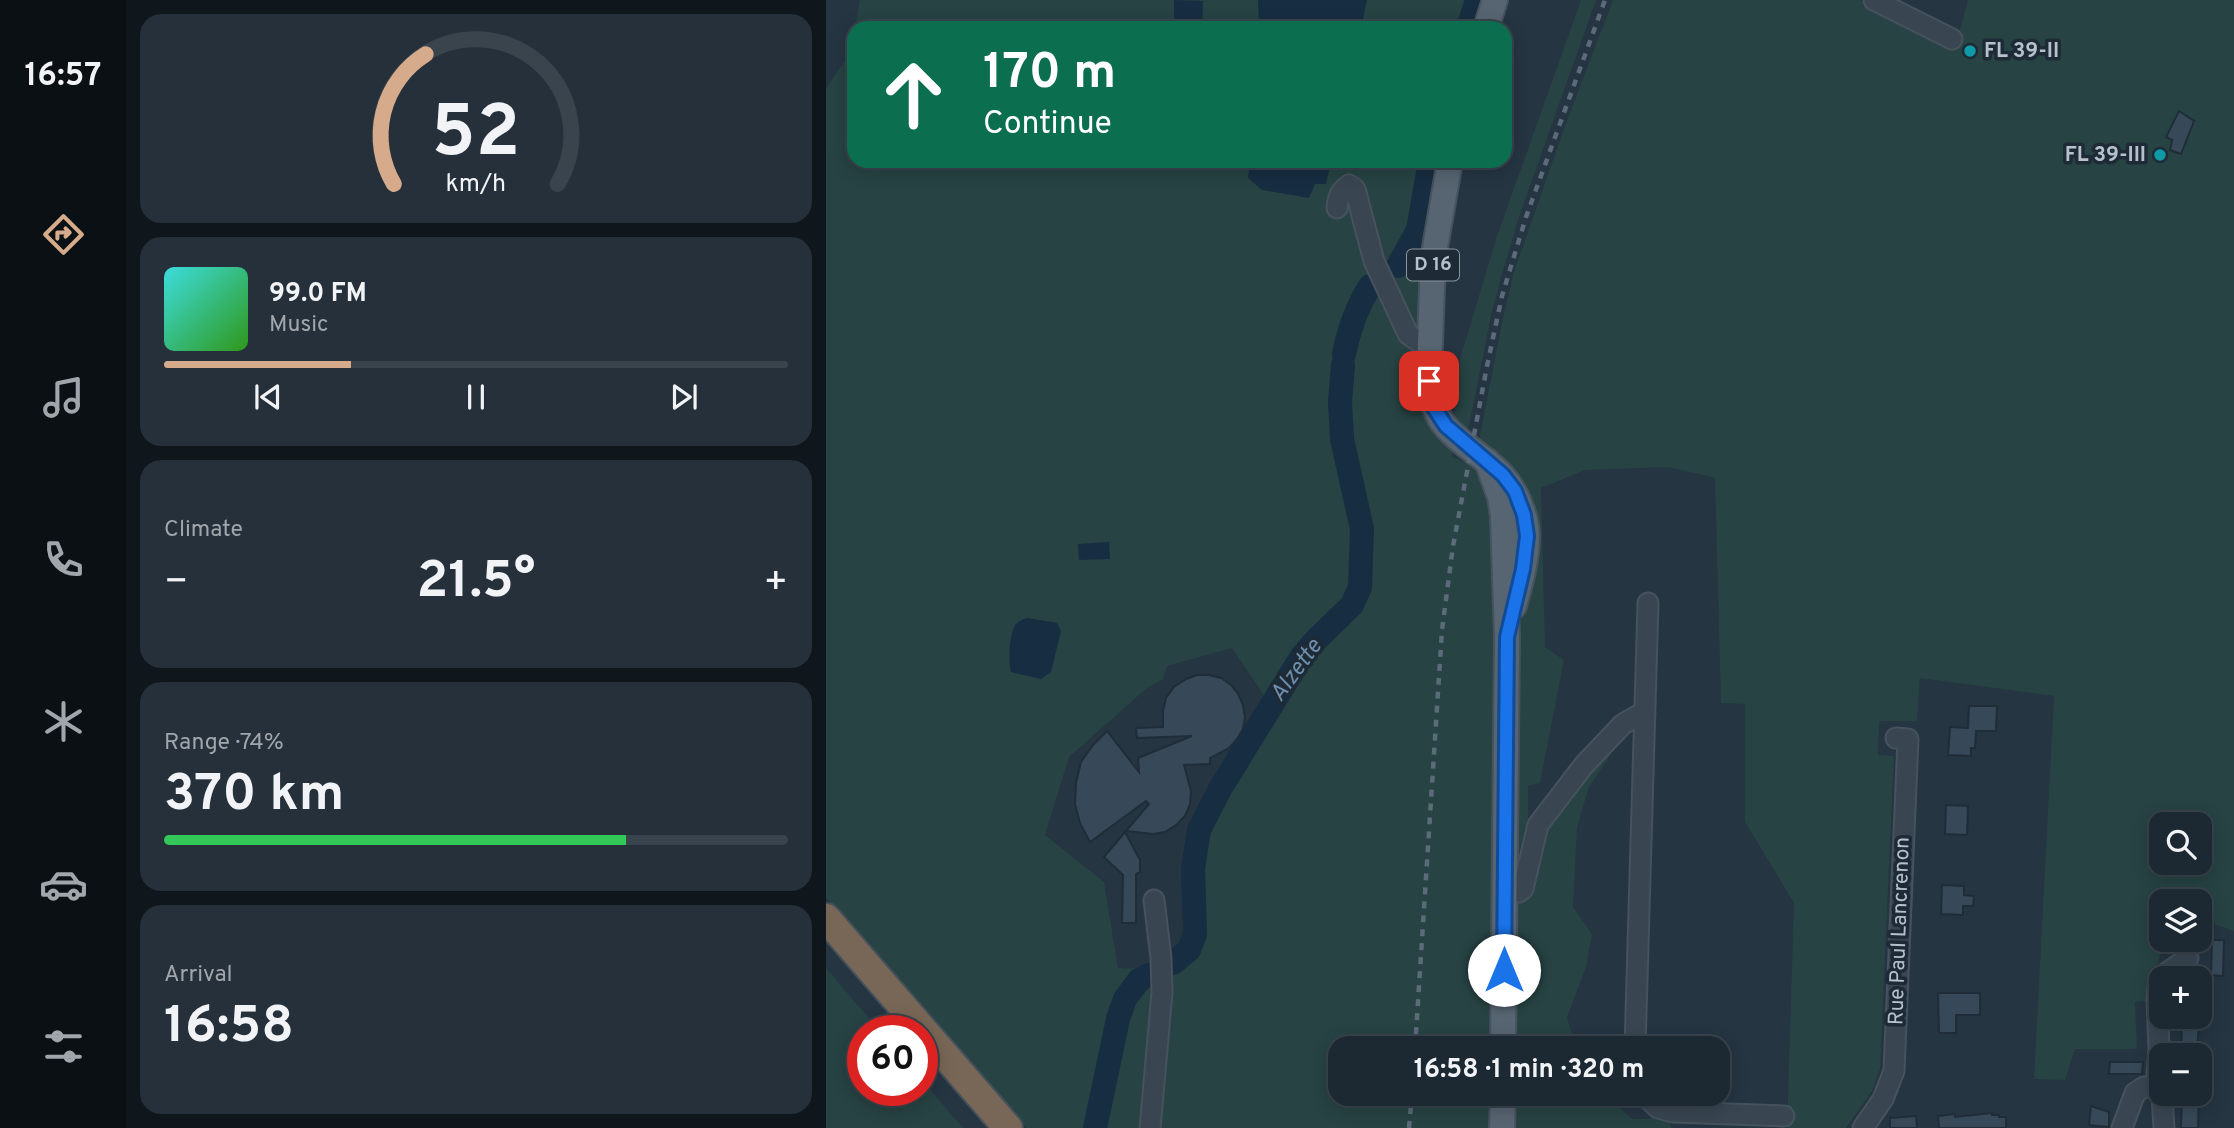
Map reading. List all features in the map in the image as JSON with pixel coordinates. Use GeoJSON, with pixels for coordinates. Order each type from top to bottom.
{"type":"FeatureCollection","features":[{"type":"Feature","properties":{"kind":"highway"},"geometry":{"type":"LineString","coordinates":[[826,918],[1008,1128]]}},
{"type":"Feature","properties":{"kind":"highway"},"geometry":{"type":"LineString","coordinates":[[826,946],[887,1015]]}},
{"type":"Feature","properties":{"kind":"highway"},"geometry":{"type":"LineString","coordinates":[[938,1075],[984,1128]]}},
{"type":"Feature","properties":{"kind":"main road"},"geometry":{"type":"LineString","coordinates":[[1488,21],[1495,0]]}},
{"type":"Feature","properties":{"kind":"main road","name":"D 16"},"geometry":{"type":"LineString","coordinates":[[1449,168],[1433,259],[1429,342],[1429,376],[1433,406],[1446,426],[1503,475],[1515,491],[1524,515],[1527,536],[1523,569],[1507,637],[1503,1036]]}},
{"type":"Feature","properties":{"kind":"main road"},"geometry":{"type":"LineString","coordinates":[[1502,1128],[1503,1106]]}},
{"type":"Feature","properties":{"kind":"street"},"geometry":{"type":"LineString","coordinates":[[1874,0],[1952,39]]}},
{"type":"Feature","properties":{"kind":"street"},"geometry":{"type":"LineString","coordinates":[[1337,208],[1342,189],[1349,185],[1355,189],[1374,261],[1408,334],[1418,341],[1429,342]]}},
{"type":"Feature","properties":{"kind":"street"},"geometry":{"type":"LineString","coordinates":[[1635,1036],[1648,603]]}},
{"type":"Feature","properties":{"kind":"street"},"geometry":{"type":"LineString","coordinates":[[1504,893],[1519,892],[1523,889],[1538,825],[1584,765],[1623,724],[1644,712]]}},
{"type":"Feature","properties":{"kind":"street","name":"Rue Paul Lancrenon"},"geometry":{"type":"LineString","coordinates":[[1863,1128],[1883,1099],[1894,1071],[1908,738],[1896,738]]}},
{"type":"Feature","properties":{"kind":"street"},"geometry":{"type":"LineString","coordinates":[[1150,1128],[1162,993],[1154,900]]}},
{"type":"Feature","properties":{"kind":"street"},"geometry":{"type":"LineString","coordinates":[[2177,966],[2188,958]]}},
{"type":"Feature","properties":{"kind":"street"},"geometry":{"type":"LineString","coordinates":[[2122,1128],[2135,1094],[2144,1087],[2149,1087]]}},
{"type":"Feature","properties":{"kind":"street"},"geometry":{"type":"LineString","coordinates":[[1656,1106],[1673,1112],[1784,1116]]}},
{"type":"Feature","properties":{"kind":"street"},"geometry":{"type":"LineString","coordinates":[[2163,1106],[2164,1128]]}},
{"type":"Feature","properties":{"kind":"green space"},"geometry":{"type":"Polygon","coordinates":[[[860,0],[1509,0],[1502,21],[856,21],[860,0]]]}},
{"type":"Feature","properties":{"kind":"green space"},"geometry":{"type":"Polygon","coordinates":[[[1581,0],[1596,0],[1519,217],[1491,316],[1468,431],[1454,419],[1452,457],[1474,466],[1514,272],[1613,0],[1860,0],[1947,42],[1957,41],[1968,0],[2234,0],[2234,931],[2212,923],[2212,889],[2149,889],[2149,952],[2161,952],[2157,966],[2149,966],[2148,1001],[2135,1002],[2137,1049],[2075,1049],[2065,1080],[2034,1079],[2054,696],[1920,678],[1917,721],[1879,721],[1878,755],[1894,756],[1880,1069],[1872,1091],[1846,1128],[1787,1128],[1794,903],[1745,822],[1745,704],[1721,703],[1715,478],[1669,467],[1585,470],[1541,488],[1545,647],[1564,660],[1540,783],[1528,786],[1528,822],[1549,827],[1613,741],[1618,744],[1589,787],[1577,828],[1573,907],[1592,934],[1586,967],[1567,1017],[1573,1036],[1328,1036],[1328,1106],[1617,1106],[1632,1119],[1668,1119],[1672,1128],[1026,1128],[938,1023],[938,1015],[931,1015],[826,897],[826,88],[847,58],[847,168],[1462,168],[1446,265],[1442,369],[1445,399],[1454,417],[1460,359],[1497,236],[1581,0]],[[1232,648],[1167,666],[1163,679],[1147,688],[1069,757],[1045,835],[1104,882],[1118,968],[1147,969],[1149,975],[1173,963],[1189,950],[1195,934],[1193,869],[1199,830],[1220,789],[1271,706],[1232,648]]]}},
{"type":"Feature","properties":{"kind":"green space"},"geometry":{"type":"Polygon","coordinates":[[[826,968],[866,1015],[847,1015],[847,1106],[938,1106],[938,1099],[963,1128],[826,1128],[826,968]]]}},
{"type":"Feature","properties":{"kind":"water"},"geometry":{"type":"Polygon","coordinates":[[[1174,0],[1203,1],[1202,21],[1174,21],[1174,0]]]}},
{"type":"Feature","properties":{"kind":"water"},"geometry":{"type":"Polygon","coordinates":[[[1258,0],[1367,0],[1362,21],[1259,21],[1258,0]]]}},
{"type":"Feature","properties":{"kind":"water"},"geometry":{"type":"Polygon","coordinates":[[[1249,168],[1329,168],[1326,184],[1315,184],[1309,198],[1262,190],[1248,178],[1249,168]]]}},
{"type":"Feature","properties":{"kind":"water"},"geometry":{"type":"Polygon","coordinates":[[[1109,542],[1110,559],[1079,560],[1078,544],[1109,542]]]}},
{"type":"Feature","properties":{"kind":"water"},"geometry":{"type":"Polygon","coordinates":[[[1027,618],[1057,623],[1061,631],[1051,672],[1041,679],[1011,672],[1009,655],[1012,634],[1016,624],[1027,618]]]}},
{"type":"Feature","properties":{"kind":"building"},"geometry":{"type":"Polygon","coordinates":[[[2179,111],[2194,121],[2181,154],[2170,150],[2172,140],[2166,137],[2179,111]]]}},
{"type":"Feature","properties":{"kind":"building"},"geometry":{"type":"Polygon","coordinates":[[[1197,675],[1221,678],[1238,694],[1245,717],[1243,729],[1237,739],[1229,748],[1210,758],[1210,764],[1184,765],[1191,791],[1190,804],[1185,816],[1176,825],[1165,832],[1153,834],[1126,831],[1149,804],[1146,801],[1090,842],[1080,823],[1075,804],[1081,762],[1107,731],[1139,772],[1138,758],[1192,736],[1137,738],[1136,728],[1163,727],[1166,698],[1174,687],[1197,675]]]}},
{"type":"Feature","properties":{"kind":"building"},"geometry":{"type":"Polygon","coordinates":[[[1969,706],[1997,706],[1996,731],[1976,731],[1975,748],[1971,748],[1971,756],[1948,755],[1950,727],[1968,728],[1969,706]]]}},
{"type":"Feature","properties":{"kind":"building"},"geometry":{"type":"Polygon","coordinates":[[[1946,805],[1968,806],[1967,835],[1945,834],[1946,805]]]}},
{"type":"Feature","properties":{"kind":"building"},"geometry":{"type":"Polygon","coordinates":[[[1125,832],[1140,860],[1140,872],[1136,874],[1136,923],[1122,923],[1123,875],[1104,857],[1125,832]]]}},
{"type":"Feature","properties":{"kind":"building"},"geometry":{"type":"Polygon","coordinates":[[[1942,885],[1964,886],[1964,895],[1974,896],[1973,906],[1963,906],[1963,915],[1941,914],[1942,885]]]}},
{"type":"Feature","properties":{"kind":"building"},"geometry":{"type":"Polygon","coordinates":[[[2212,940],[2224,940],[2223,976],[2212,975],[2212,940]]]}},
{"type":"Feature","properties":{"kind":"building"},"geometry":{"type":"Polygon","coordinates":[[[1938,993],[1980,993],[1980,1015],[1956,1015],[1956,1033],[1939,1033],[1938,993]]]}},
{"type":"Feature","properties":{"kind":"building"},"geometry":{"type":"Polygon","coordinates":[[[2182,1029],[2198,1029],[2198,1043],[2181,1043],[2182,1029]]]}},
{"type":"Feature","properties":{"kind":"building"},"geometry":{"type":"Polygon","coordinates":[[[2110,1062],[2143,1062],[2142,1074],[2109,1074],[2110,1062]]]}},
{"type":"Feature","properties":{"kind":"building"},"geometry":{"type":"Polygon","coordinates":[[[2091,1106],[2109,1112],[2109,1127],[2089,1125],[2091,1106]]]}},
{"type":"Feature","properties":{"kind":"building"},"geometry":{"type":"Polygon","coordinates":[[[2182,1106],[2199,1106],[2198,1128],[2181,1128],[2182,1106]]]}},
{"type":"Feature","properties":{"kind":"building"},"geometry":{"type":"Polygon","coordinates":[[[1992,1113],[2006,1117],[2006,1128],[1939,1128],[1938,1116],[1992,1113]]]}},
{"type":"Feature","properties":{"kind":"building"},"geometry":{"type":"Polygon","coordinates":[[[1916,1116],[1917,1128],[1890,1128],[1890,1118],[1916,1116]]]}},
{"type":"Feature","properties":{"kind":"waterway","name":"Alzette"},"geometry":{"type":"LineString","coordinates":[[1470,21],[1477,0]]}},
{"type":"Feature","properties":{"kind":"waterway","name":"Alzette"},"geometry":{"type":"LineString","coordinates":[[1398,266],[1418,230],[1429,168]]}},
{"type":"Feature","properties":{"kind":"waterway","name":"Alzette"},"geometry":{"type":"LineString","coordinates":[[1344,354],[1354,319],[1370,286]]}},
{"type":"Feature","properties":{"kind":"waterway","name":"Alzette"},"geometry":{"type":"LineString","coordinates":[[1173,963],[1189,950],[1195,934],[1193,869],[1199,830],[1220,789],[1302,656],[1352,605],[1360,587],[1362,529],[1342,439],[1340,402],[1343,365]]}},
{"type":"Feature","properties":{"kind":"waterway","name":"Alzette"},"geometry":{"type":"LineString","coordinates":[[1095,1128],[1118,1019],[1125,999],[1139,980],[1149,975]]}},
{"type":"Feature","properties":{"kind":"railway"},"geometry":{"type":"LineString","coordinates":[[1416,1036],[1442,630],[1453,546],[1502,296],[1526,217],[1605,0]]}},
{"type":"Feature","properties":{"kind":"railway"},"geometry":{"type":"LineString","coordinates":[[1409,1128],[1411,1106]]}},
{"type":"Feature","properties":{"kind":"place","name":"FL 39-II"},"geometry":{"type":"Point","coordinates":[1970,51]}},
{"type":"Feature","properties":{"kind":"place","name":"FL 39-III"},"geometry":{"type":"Point","coordinates":[2160,155]}},
{"type":"Feature","properties":{"kind":"route"},"geometry":{"type":"LineString","coordinates":[[1429,381],[1433,406],[1446,426],[1503,475],[1515,491],[1524,515],[1527,536],[1523,569],[1507,637],[1504,970]]}}]}
